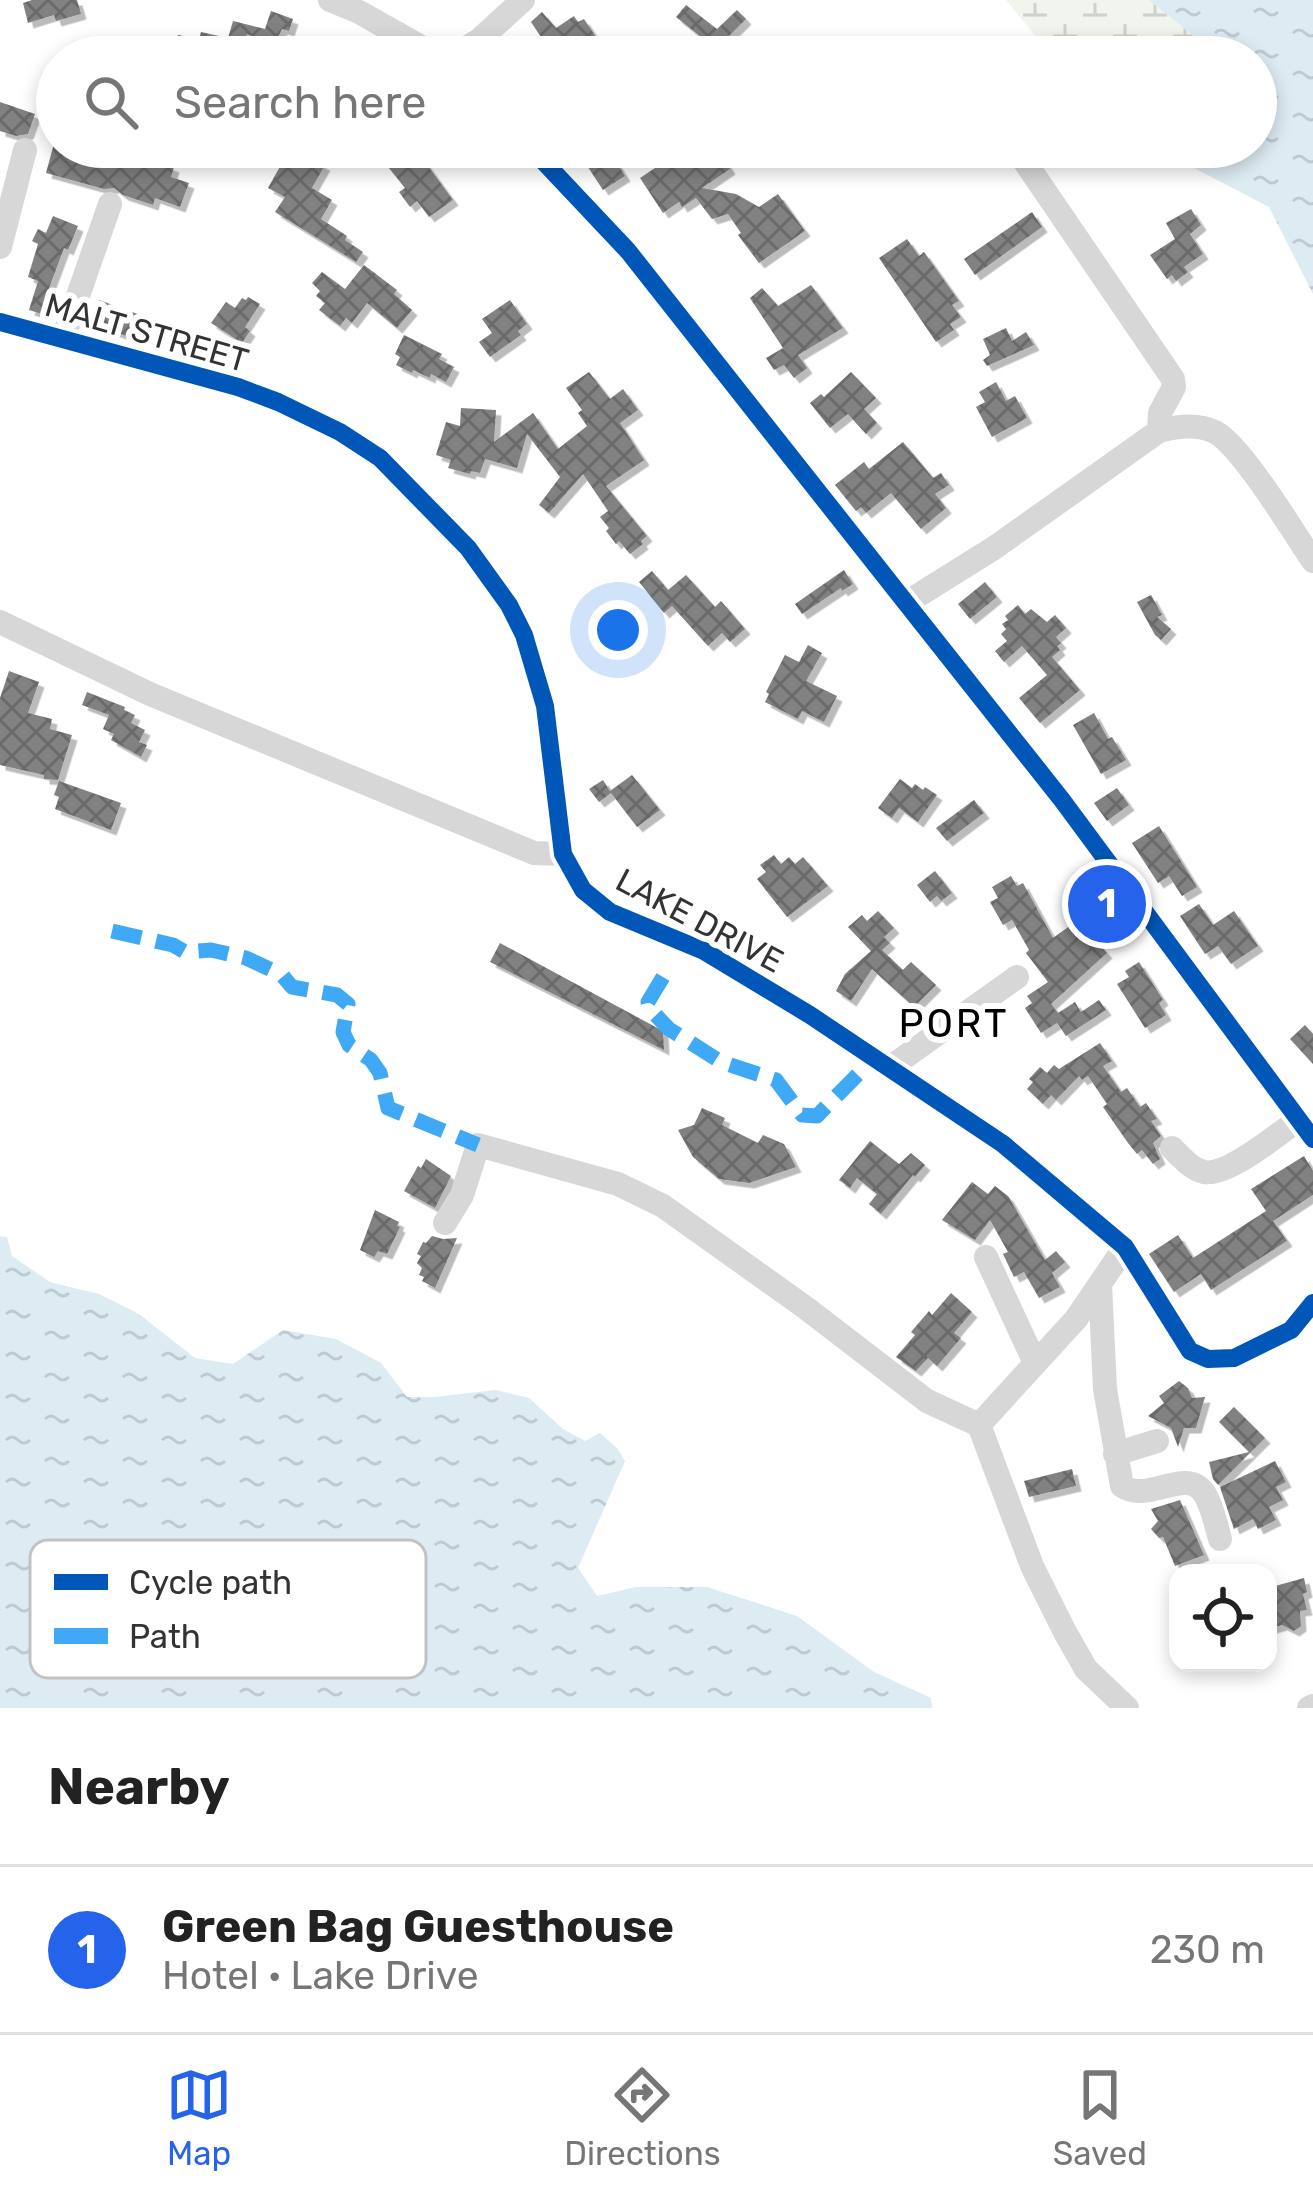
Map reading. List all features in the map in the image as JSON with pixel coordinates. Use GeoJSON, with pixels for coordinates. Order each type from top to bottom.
{"type":"FeatureCollection","features":[{"type":"Feature","properties":{"kind":"street"},"geometry":{"type":"LineString","coordinates":[[330,0],[402,36]]}},
{"type":"Feature","properties":{"kind":"street"},"geometry":{"type":"LineString","coordinates":[[484,36],[524,0]]}},
{"type":"Feature","properties":{"kind":"street"},"geometry":{"type":"LineString","coordinates":[[0,247],[25,150]]}},
{"type":"Feature","properties":{"kind":"street"},"geometry":{"type":"LineString","coordinates":[[550,168],[628,251],[1062,800],[1306,1129],[1211,1173],[1187,1163],[1172,1148]]}},
{"type":"Feature","properties":{"kind":"street"},"geometry":{"type":"LineString","coordinates":[[1028,168],[1173,379],[1174,387],[1160,412],[1159,431]]}},
{"type":"Feature","properties":{"kind":"street"},"geometry":{"type":"LineString","coordinates":[[63,339],[110,204]]}},
{"type":"Feature","properties":{"kind":"street","name":"MALT STREET"},"geometry":{"type":"LineString","coordinates":[[0,322],[278,402]]}},
{"type":"Feature","properties":{"kind":"street","name":"LAKE DRIVE"},"geometry":{"type":"LineString","coordinates":[[278,402],[380,458],[468,548],[509,605],[524,635],[545,706],[563,854],[583,890],[610,911],[704,951],[810,1015],[1003,1144],[1125,1247],[1190,1351],[1208,1359],[1234,1358],[1291,1330],[1313,1303]]}},
{"type":"Feature","properties":{"kind":"street"},"geometry":{"type":"LineString","coordinates":[[906,603],[994,548],[1159,431],[1174,427],[1195,426],[1224,438],[1313,561]]}},
{"type":"Feature","properties":{"kind":"street"},"geometry":{"type":"LineString","coordinates":[[0,622],[150,694],[512,844],[543,855],[563,854]]}},
{"type":"Feature","properties":{"kind":"street"},"geometry":{"type":"LineString","coordinates":[[888,1069],[1017,977]]}},
{"type":"Feature","properties":{"kind":"street"},"geometry":{"type":"LineString","coordinates":[[445,1223],[462,1195],[478,1145],[636,1191],[806,1308],[927,1401],[979,1425],[1031,1566],[1065,1632],[1087,1669],[1127,1708]]}},
{"type":"Feature","properties":{"kind":"street"},"geometry":{"type":"LineString","coordinates":[[979,1425],[1076,1319],[1125,1247]]}},
{"type":"Feature","properties":{"kind":"street"},"geometry":{"type":"LineString","coordinates":[[986,1257],[1035,1363]]}},
{"type":"Feature","properties":{"kind":"street"},"geometry":{"type":"LineString","coordinates":[[1100,1284],[1106,1389],[1122,1486],[1132,1493],[1193,1484],[1204,1491],[1220,1539]]}},
{"type":"Feature","properties":{"kind":"street"},"geometry":{"type":"LineString","coordinates":[[1115,1454],[1157,1441]]}},
{"type":"Feature","properties":{"kind":"green space"},"geometry":{"type":"Polygon","coordinates":[[[1006,0],[1149,0],[1194,36],[1036,36],[1006,0]]]}},
{"type":"Feature","properties":{"kind":"water"},"geometry":{"type":"Polygon","coordinates":[[[1149,0],[1313,0],[1313,294],[1269,207],[1194,168],[1277,168],[1277,36],[1194,36],[1149,0]]]}},
{"type":"Feature","properties":{"kind":"water"},"geometry":{"type":"Polygon","coordinates":[[[0,1236],[7,1237],[12,1256],[50,1282],[99,1294],[139,1314],[195,1358],[233,1364],[283,1330],[336,1339],[381,1363],[407,1397],[496,1390],[529,1398],[563,1429],[585,1441],[600,1433],[625,1461],[578,1568],[597,1596],[636,1587],[707,1587],[797,1616],[874,1672],[931,1698],[932,1708],[0,1708],[0,1236]]]}},
{"type":"Feature","properties":{"kind":"building"},"geometry":{"type":"Polygon","coordinates":[[[77,0],[81,14],[28,23],[23,3],[77,0]]]}},
{"type":"Feature","properties":{"kind":"building"},"geometry":{"type":"Polygon","coordinates":[[[686,5],[717,29],[737,10],[746,19],[729,36],[700,36],[676,17],[686,5]]]}},
{"type":"Feature","properties":{"kind":"building"},"geometry":{"type":"Polygon","coordinates":[[[271,11],[293,19],[289,31],[282,29],[279,36],[229,36],[233,21],[265,29],[271,11]]]}},
{"type":"Feature","properties":{"kind":"building"},"geometry":{"type":"Polygon","coordinates":[[[542,12],[556,28],[574,16],[578,22],[584,19],[595,36],[540,36],[531,22],[542,12]]]}},
{"type":"Feature","properties":{"kind":"building"},"geometry":{"type":"Polygon","coordinates":[[[0,102],[35,114],[28,134],[0,131],[0,102]]]}},
{"type":"Feature","properties":{"kind":"building"},"geometry":{"type":"Polygon","coordinates":[[[47,168],[174,168],[171,177],[189,183],[180,207],[155,198],[153,205],[114,188],[46,173],[47,168]]]}},
{"type":"Feature","properties":{"kind":"building"},"geometry":{"type":"Polygon","coordinates":[[[279,168],[323,168],[312,188],[332,200],[321,219],[363,252],[356,262],[275,212],[285,197],[268,188],[279,168]]]}},
{"type":"Feature","properties":{"kind":"building"},"geometry":{"type":"Polygon","coordinates":[[[389,168],[429,168],[453,200],[429,217],[417,201],[410,207],[399,192],[405,188],[389,168]]]}},
{"type":"Feature","properties":{"kind":"building"},"geometry":{"type":"Polygon","coordinates":[[[589,168],[620,168],[625,176],[603,190],[589,168]]]}},
{"type":"Feature","properties":{"kind":"building"},"geometry":{"type":"Polygon","coordinates":[[[655,168],[729,168],[702,188],[736,194],[759,207],[778,194],[805,231],[759,263],[728,214],[712,219],[696,198],[663,213],[640,178],[655,168]]]}},
{"type":"Feature","properties":{"kind":"building"},"geometry":{"type":"Polygon","coordinates":[[[1191,209],[1201,225],[1190,234],[1203,254],[1184,267],[1188,272],[1176,281],[1172,275],[1167,279],[1150,255],[1175,239],[1166,223],[1191,209]]]}},
{"type":"Feature","properties":{"kind":"building"},"geometry":{"type":"Polygon","coordinates":[[[1032,212],[1042,227],[975,275],[964,259],[1032,212]]]}},
{"type":"Feature","properties":{"kind":"building"},"geometry":{"type":"Polygon","coordinates":[[[53,216],[78,226],[48,291],[60,294],[56,307],[46,304],[42,314],[29,310],[38,281],[28,277],[38,244],[32,241],[38,229],[46,233],[53,216]]]}},
{"type":"Feature","properties":{"kind":"building"},"geometry":{"type":"Polygon","coordinates":[[[907,239],[919,256],[924,252],[959,301],[952,305],[961,317],[950,324],[954,330],[936,342],[879,258],[907,239]]]}},
{"type":"Feature","properties":{"kind":"building"},"geometry":{"type":"Polygon","coordinates":[[[364,265],[397,290],[394,294],[412,310],[397,328],[367,303],[352,323],[346,318],[340,326],[319,310],[325,303],[316,296],[320,291],[312,283],[322,272],[345,289],[364,265]]]}},
{"type":"Feature","properties":{"kind":"building"},"geometry":{"type":"Polygon","coordinates":[[[811,285],[843,328],[798,355],[807,368],[794,378],[784,365],[774,370],[766,358],[783,348],[750,298],[762,288],[778,306],[811,285]]]}},
{"type":"Feature","properties":{"kind":"building"},"geometry":{"type":"Polygon","coordinates":[[[248,297],[260,304],[245,327],[250,331],[242,343],[211,323],[226,302],[235,308],[248,297]]]}},
{"type":"Feature","properties":{"kind":"building"},"geometry":{"type":"Polygon","coordinates":[[[99,300],[143,316],[135,339],[90,323],[99,300]]]}},
{"type":"Feature","properties":{"kind":"building"},"geometry":{"type":"Polygon","coordinates":[[[510,300],[527,324],[518,331],[521,335],[490,357],[479,342],[492,333],[482,319],[510,300]]]}},
{"type":"Feature","properties":{"kind":"building"},"geometry":{"type":"Polygon","coordinates":[[[1006,328],[1012,341],[1026,332],[1034,345],[987,366],[983,360],[990,355],[983,339],[1006,328]]]}},
{"type":"Feature","properties":{"kind":"building"},"geometry":{"type":"Polygon","coordinates":[[[404,335],[442,354],[439,359],[454,367],[446,382],[396,365],[400,357],[395,354],[404,335]]]}},
{"type":"Feature","properties":{"kind":"building"},"geometry":{"type":"Polygon","coordinates":[[[589,372],[610,399],[623,389],[638,410],[620,423],[644,460],[606,486],[647,536],[630,554],[606,531],[609,528],[600,517],[608,511],[583,474],[549,513],[539,505],[560,477],[527,434],[517,468],[485,459],[480,473],[470,474],[448,468],[451,460],[436,455],[446,422],[460,426],[461,408],[496,410],[494,442],[533,413],[558,449],[587,426],[566,388],[589,372]]]}},
{"type":"Feature","properties":{"kind":"building"},"geometry":{"type":"Polygon","coordinates":[[[851,372],[876,398],[864,409],[877,423],[866,434],[848,414],[830,428],[810,403],[821,394],[824,397],[851,372]]]}},
{"type":"Feature","properties":{"kind":"building"},"geometry":{"type":"Polygon","coordinates":[[[996,382],[1006,401],[1015,396],[1027,418],[992,437],[976,407],[985,402],[979,392],[996,382]]]}},
{"type":"Feature","properties":{"kind":"building"},"geometry":{"type":"Polygon","coordinates":[[[903,442],[933,478],[941,473],[949,485],[935,494],[946,508],[921,529],[891,493],[866,513],[861,507],[856,511],[835,485],[864,462],[869,469],[903,442]]]}},
{"type":"Feature","properties":{"kind":"building"},"geometry":{"type":"Polygon","coordinates":[[[844,570],[853,584],[802,614],[795,604],[844,570]]]}},
{"type":"Feature","properties":{"kind":"building"},"geometry":{"type":"Polygon","coordinates":[[[652,571],[668,590],[686,575],[715,607],[721,601],[745,629],[730,642],[722,633],[708,646],[672,606],[664,613],[639,582],[652,571]]]}},
{"type":"Feature","properties":{"kind":"building"},"geometry":{"type":"Polygon","coordinates":[[[985,582],[997,597],[970,619],[958,604],[985,582]]]}},
{"type":"Feature","properties":{"kind":"building"},"geometry":{"type":"Polygon","coordinates":[[[1151,595],[1162,615],[1157,617],[1171,629],[1161,640],[1137,602],[1151,595]]]}},
{"type":"Feature","properties":{"kind":"building"},"geometry":{"type":"Polygon","coordinates":[[[1018,605],[1025,614],[1031,609],[1047,622],[1055,615],[1066,628],[1056,637],[1060,650],[1052,657],[1080,690],[1040,723],[1019,698],[1047,675],[1022,646],[1004,662],[995,651],[1007,641],[1001,634],[1008,620],[1005,616],[1018,605]]]}},
{"type":"Feature","properties":{"kind":"building"},"geometry":{"type":"Polygon","coordinates":[[[808,645],[822,653],[806,681],[837,696],[824,722],[802,711],[798,719],[765,702],[785,655],[799,662],[808,645]]]}},
{"type":"Feature","properties":{"kind":"building"},"geometry":{"type":"Polygon","coordinates":[[[9,671],[39,682],[28,713],[52,719],[50,729],[72,735],[58,780],[0,765],[0,698],[9,671]]]}},
{"type":"Feature","properties":{"kind":"building"},"geometry":{"type":"Polygon","coordinates":[[[87,692],[135,715],[131,723],[145,730],[139,742],[147,745],[141,757],[111,740],[114,734],[103,729],[109,715],[82,705],[87,692]]]}},
{"type":"Feature","properties":{"kind":"building"},"geometry":{"type":"Polygon","coordinates":[[[1094,713],[1126,760],[1101,774],[1073,725],[1094,713]]]}},
{"type":"Feature","properties":{"kind":"building"},"geometry":{"type":"Polygon","coordinates":[[[632,775],[660,810],[637,827],[611,793],[599,802],[589,789],[603,780],[610,791],[632,775]]]}},
{"type":"Feature","properties":{"kind":"building"},"geometry":{"type":"Polygon","coordinates":[[[900,779],[937,795],[918,822],[899,808],[892,818],[878,808],[900,779]]]}},
{"type":"Feature","properties":{"kind":"building"},"geometry":{"type":"Polygon","coordinates":[[[59,781],[121,803],[111,830],[55,809],[59,781]]]}},
{"type":"Feature","properties":{"kind":"building"},"geometry":{"type":"Polygon","coordinates":[[[1117,788],[1129,805],[1107,821],[1094,803],[1117,788]]]}},
{"type":"Feature","properties":{"kind":"building"},"geometry":{"type":"Polygon","coordinates":[[[974,800],[984,813],[947,841],[936,828],[974,800]]]}},
{"type":"Feature","properties":{"kind":"building"},"geometry":{"type":"Polygon","coordinates":[[[1159,826],[1197,887],[1182,896],[1169,876],[1158,883],[1132,843],[1159,826]]]}},
{"type":"Feature","properties":{"kind":"building"},"geometry":{"type":"Polygon","coordinates":[[[774,855],[781,864],[789,857],[795,864],[803,857],[828,886],[787,917],[757,879],[766,872],[760,865],[774,855]]]}},
{"type":"Feature","properties":{"kind":"building"},"geometry":{"type":"Polygon","coordinates":[[[935,871],[952,893],[930,902],[917,885],[935,871]]]}},
{"type":"Feature","properties":{"kind":"building"},"geometry":{"type":"Polygon","coordinates":[[[1011,876],[1017,886],[1023,883],[1053,938],[1092,910],[1095,914],[1109,905],[1121,922],[1095,940],[1107,953],[1051,1004],[1058,1013],[1075,1002],[1081,1012],[1099,1000],[1106,1010],[1066,1036],[1057,1023],[1041,1033],[1025,1008],[1032,1003],[1027,996],[1048,982],[1026,953],[1029,950],[1012,920],[1003,925],[990,902],[998,898],[992,887],[1011,876]]]}},
{"type":"Feature","properties":{"kind":"building"},"geometry":{"type":"Polygon","coordinates":[[[1199,904],[1213,925],[1234,911],[1258,946],[1231,964],[1218,946],[1205,954],[1180,916],[1199,904]]]}},
{"type":"Feature","properties":{"kind":"building"},"geometry":{"type":"Polygon","coordinates":[[[878,911],[894,928],[884,937],[890,943],[882,950],[903,970],[911,962],[936,985],[914,1007],[872,969],[851,1001],[836,991],[845,974],[871,951],[848,927],[862,915],[867,921],[878,911]]]}},
{"type":"Feature","properties":{"kind":"building"},"geometry":{"type":"Polygon","coordinates":[[[500,943],[663,1031],[664,1050],[490,962],[500,943]]]}},
{"type":"Feature","properties":{"kind":"building"},"geometry":{"type":"Polygon","coordinates":[[[1139,962],[1163,1000],[1159,1003],[1166,1015],[1145,1028],[1117,984],[1139,962]]]}},
{"type":"Feature","properties":{"kind":"building"},"geometry":{"type":"Polygon","coordinates":[[[1305,1025],[1313,1034],[1313,1064],[1290,1039],[1305,1025]]]}},
{"type":"Feature","properties":{"kind":"building"},"geometry":{"type":"Polygon","coordinates":[[[1100,1043],[1112,1061],[1103,1066],[1121,1092],[1127,1088],[1140,1107],[1146,1103],[1157,1119],[1151,1121],[1161,1136],[1153,1143],[1160,1159],[1153,1164],[1142,1150],[1137,1154],[1128,1143],[1088,1076],[1082,1080],[1079,1076],[1056,1100],[1051,1095],[1043,1104],[1027,1089],[1040,1067],[1047,1073],[1054,1065],[1059,1069],[1100,1043]]]}},
{"type":"Feature","properties":{"kind":"building"},"geometry":{"type":"Polygon","coordinates":[[[702,1108],[725,1118],[722,1125],[758,1143],[763,1135],[784,1144],[796,1167],[749,1183],[719,1179],[693,1157],[678,1130],[694,1125],[702,1108]]]}},
{"type":"Feature","properties":{"kind":"building"},"geometry":{"type":"Polygon","coordinates":[[[870,1141],[899,1164],[911,1153],[925,1165],[881,1214],[869,1204],[877,1194],[857,1178],[850,1188],[839,1180],[870,1141]]]}},
{"type":"Feature","properties":{"kind":"building"},"geometry":{"type":"Polygon","coordinates":[[[1304,1156],[1313,1171],[1313,1195],[1273,1221],[1287,1241],[1211,1290],[1201,1274],[1174,1292],[1149,1254],[1178,1235],[1193,1258],[1266,1211],[1251,1189],[1304,1156]]]}},
{"type":"Feature","properties":{"kind":"building"},"geometry":{"type":"Polygon","coordinates":[[[426,1159],[451,1176],[435,1208],[404,1191],[426,1159]]]}},
{"type":"Feature","properties":{"kind":"building"},"geometry":{"type":"Polygon","coordinates":[[[972,1182],[988,1194],[995,1186],[1008,1196],[1045,1260],[1056,1251],[1065,1262],[1052,1273],[1060,1287],[1039,1298],[1024,1272],[1014,1277],[1003,1254],[1008,1252],[990,1220],[975,1240],[942,1220],[972,1182]]]}},
{"type":"Feature","properties":{"kind":"building"},"geometry":{"type":"Polygon","coordinates":[[[375,1210],[400,1227],[387,1254],[378,1251],[374,1257],[360,1250],[375,1210]]]}},
{"type":"Feature","properties":{"kind":"building"},"geometry":{"type":"Polygon","coordinates":[[[432,1236],[457,1238],[435,1288],[422,1281],[417,1263],[423,1242],[432,1236]]]}},
{"type":"Feature","properties":{"kind":"building"},"geometry":{"type":"Polygon","coordinates":[[[951,1293],[972,1312],[954,1333],[961,1338],[937,1366],[928,1358],[916,1371],[896,1357],[929,1311],[932,1315],[951,1293]]]}},
{"type":"Feature","properties":{"kind":"building"},"geometry":{"type":"Polygon","coordinates":[[[1179,1381],[1192,1398],[1205,1397],[1196,1428],[1184,1428],[1178,1447],[1171,1428],[1148,1416],[1164,1403],[1159,1396],[1179,1381]]]}},
{"type":"Feature","properties":{"kind":"building"},"geometry":{"type":"Polygon","coordinates":[[[1234,1407],[1265,1438],[1218,1485],[1209,1462],[1249,1452],[1219,1422],[1234,1407]]]}},
{"type":"Feature","properties":{"kind":"building"},"geometry":{"type":"Polygon","coordinates":[[[1275,1461],[1286,1482],[1276,1487],[1283,1500],[1269,1507],[1276,1520],[1258,1529],[1253,1519],[1234,1529],[1220,1487],[1275,1461]]]}},
{"type":"Feature","properties":{"kind":"building"},"geometry":{"type":"Polygon","coordinates":[[[1072,1469],[1076,1486],[1029,1497],[1024,1481],[1072,1469]]]}},
{"type":"Feature","properties":{"kind":"building"},"geometry":{"type":"Polygon","coordinates":[[[1180,1500],[1204,1555],[1174,1564],[1163,1537],[1151,1529],[1158,1521],[1151,1509],[1180,1500]]]}},
{"type":"Feature","properties":{"kind":"building"},"geometry":{"type":"Polygon","coordinates":[[[1304,1578],[1307,1610],[1300,1611],[1301,1626],[1294,1631],[1277,1626],[1277,1586],[1304,1578]]]}},
{"type":"Feature","properties":{"kind":"marked path"},"geometry":{"type":"LineString","coordinates":[[112,931],[185,952],[211,950],[246,958],[282,975],[292,987],[337,995],[348,1004],[343,1032],[349,1045],[371,1060],[380,1073],[388,1108],[478,1145]]}},
{"type":"Feature","properties":{"kind":"marked path"},"geometry":{"type":"LineString","coordinates":[[663,977],[648,1002],[669,1029],[721,1062],[776,1080],[802,1115],[817,1116],[873,1059]]}},
{"type":"Feature","properties":{"kind":"cycle path"},"geometry":{"type":"LineString","coordinates":[[550,168],[628,251],[1062,800],[1313,1139]]}},
{"type":"Feature","properties":{"kind":"cycle path"},"geometry":{"type":"LineString","coordinates":[[0,322],[238,387],[340,432],[380,458],[468,548],[509,605],[524,635],[545,706],[563,854],[583,890],[610,912],[704,951],[810,1015],[1003,1144],[1125,1247],[1190,1351],[1208,1359],[1234,1358],[1291,1330],[1313,1303]]}},
{"type":"Feature","properties":{"kind":"place","name":"Green Bag Guesthouse"},"geometry":{"type":"Point","coordinates":[1107,904]}},
{"type":"Feature","properties":{"kind":"district","name":"PORT"},"geometry":{"type":"Point","coordinates":[954,1023]}}]}
